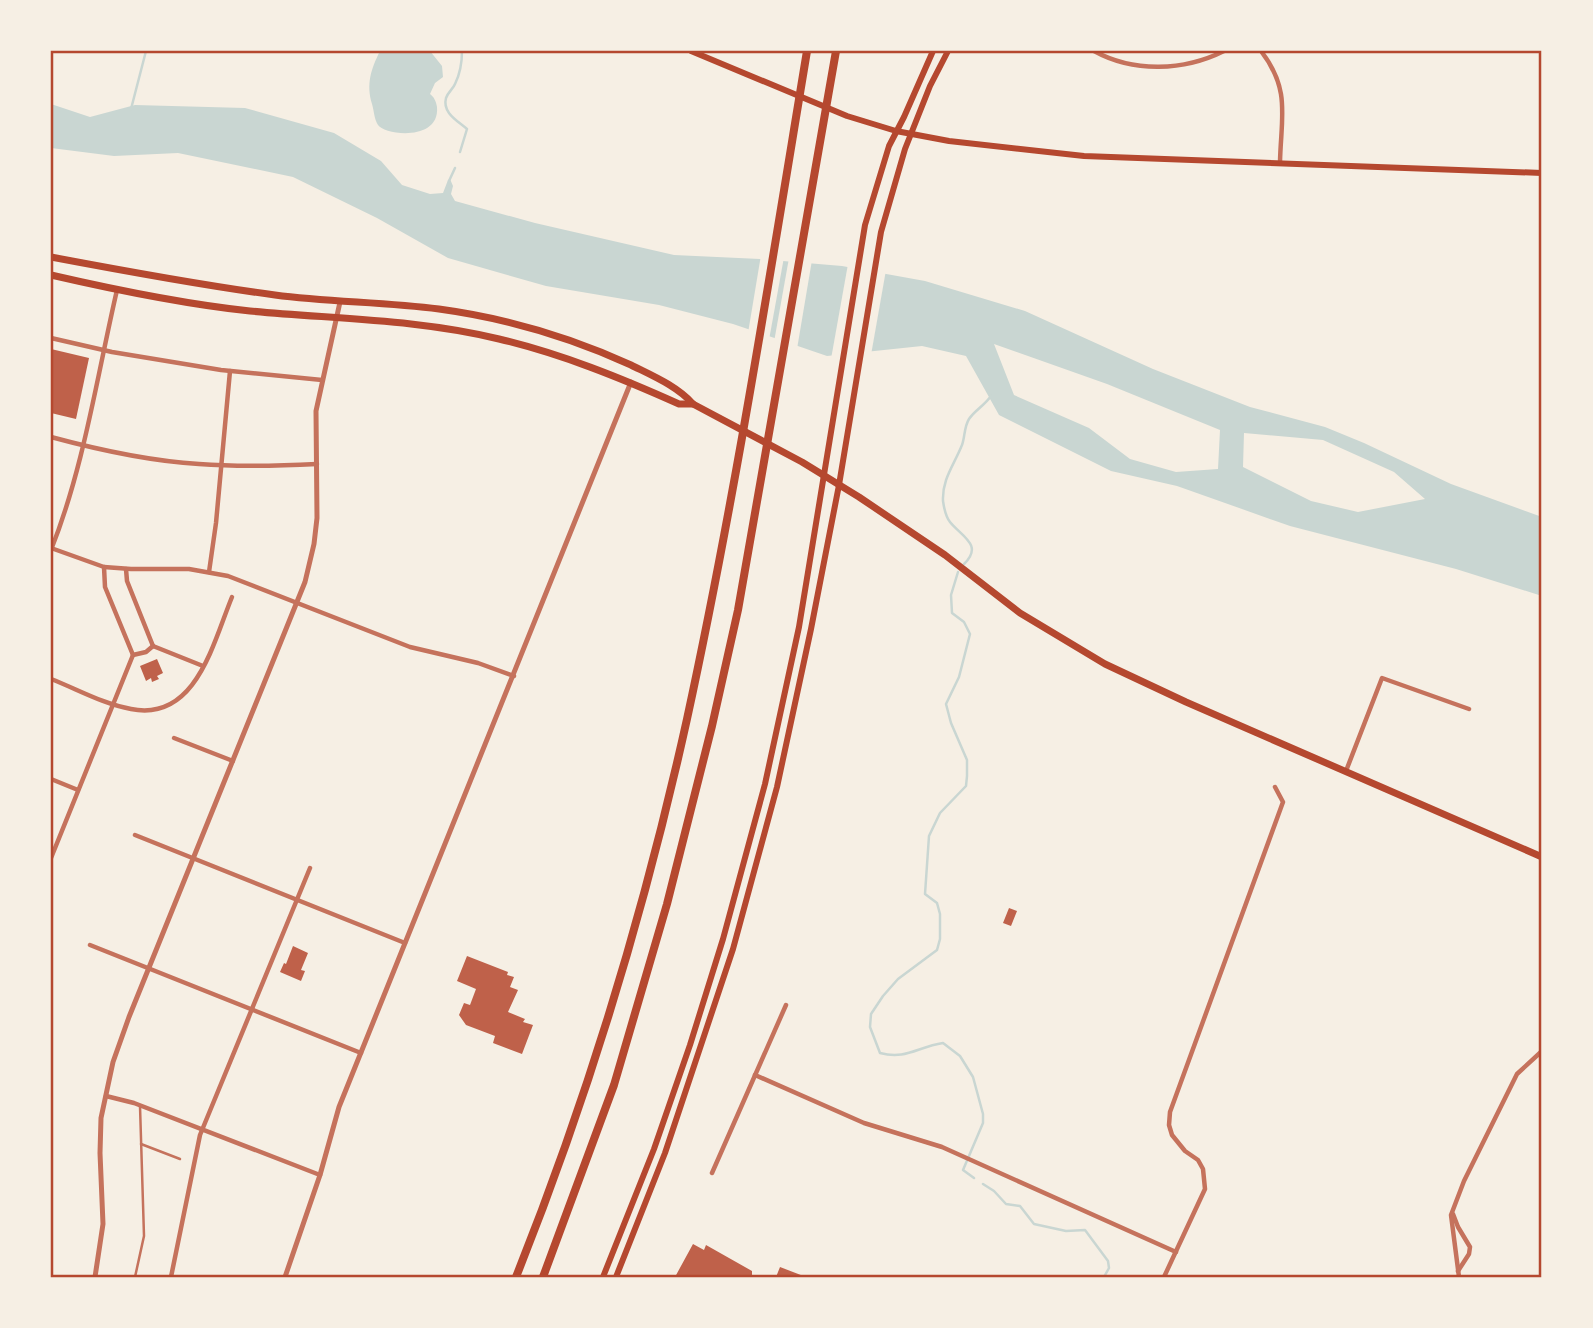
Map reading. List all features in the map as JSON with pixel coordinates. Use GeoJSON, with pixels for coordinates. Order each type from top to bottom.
{"type":"FeatureCollection","features":[{"type":"Feature","properties":{"kind":"highway"},"geometry":{"type":"LineString","coordinates":[[543,1277],[614,1085],[667,904],[712,726],[738,610],[836,51]]}},
{"type":"Feature","properties":{"kind":"highway"},"geometry":{"type":"LineString","coordinates":[[516,1277],[589,1077],[642,898],[687,720],[732,484],[807,52]]}},
{"type":"Feature","properties":{"kind":"main road"},"geometry":{"type":"LineString","coordinates":[[691,51],[741,70],[822,107],[896,131],[949,141],[1085,156],[1542,173]]}},
{"type":"Feature","properties":{"kind":"main road"},"geometry":{"type":"LineString","coordinates":[[603,1277],[654,1149],[690,1045],[723,939],[765,784],[793,653],[862,244],[880,172],[933,51]]}},
{"type":"Feature","properties":{"kind":"main road"},"geometry":{"type":"LineString","coordinates":[[616,1277],[665,1153],[733,949],[777,787],[839,485],[876,258],[895,177],[930,86],[948,51]]}},
{"type":"Feature","properties":{"kind":"main road"},"geometry":{"type":"LineString","coordinates":[[51,257],[247,291],[340,302],[438,309],[481,316],[543,331],[586,346],[682,392],[692,404],[824,475],[944,555],[1020,613],[1105,664],[1542,857]]}},
{"type":"Feature","properties":{"kind":"main road"},"geometry":{"type":"LineString","coordinates":[[51,275],[117,290],[245,311],[421,326],[497,338],[555,354],[631,382],[679,404],[692,404]]}},
{"type":"Feature","properties":{"kind":"street"},"geometry":{"type":"LineString","coordinates":[[1094,51],[1105,57],[1136,65],[1170,67],[1206,60],[1224,51]]}},
{"type":"Feature","properties":{"kind":"street"},"geometry":{"type":"LineString","coordinates":[[1261,51],[1275,72],[1281,89],[1280,162]]}},
{"type":"Feature","properties":{"kind":"street"},"geometry":{"type":"LineString","coordinates":[[117,290],[66,508],[51,549],[104,567],[166,568],[209,572],[237,579],[410,647],[478,663],[514,676]]}},
{"type":"Feature","properties":{"kind":"street"},"geometry":{"type":"LineString","coordinates":[[95,1277],[103,1224],[100,1145],[105,1096],[120,1040],[297,603],[310,564],[316,536],[315,427],[322,380],[340,302]]}},
{"type":"Feature","properties":{"kind":"street"},"geometry":{"type":"LineString","coordinates":[[51,338],[104,350],[230,371],[322,380]]}},
{"type":"Feature","properties":{"kind":"street"},"geometry":{"type":"LineString","coordinates":[[209,572],[230,371]]}},
{"type":"Feature","properties":{"kind":"street"},"geometry":{"type":"LineString","coordinates":[[285,1277],[320,1175],[337,1114],[631,382]]}},
{"type":"Feature","properties":{"kind":"street"},"geometry":{"type":"LineString","coordinates":[[51,437],[173,462],[220,465],[317,464]]}},
{"type":"Feature","properties":{"kind":"street"},"geometry":{"type":"LineString","coordinates":[[51,858],[133,655],[105,587],[104,567]]}},
{"type":"Feature","properties":{"kind":"street"},"geometry":{"type":"LineString","coordinates":[[126,569],[127,581],[153,646],[203,666]]}},
{"type":"Feature","properties":{"kind":"street"},"geometry":{"type":"LineString","coordinates":[[51,679],[114,705],[140,710],[168,705],[190,689],[203,666],[232,597]]}},
{"type":"Feature","properties":{"kind":"street"},"geometry":{"type":"LineString","coordinates":[[133,655],[146,652],[153,646]]}},
{"type":"Feature","properties":{"kind":"street"},"geometry":{"type":"LineString","coordinates":[[1346,771],[1382,678],[1469,709]]}},
{"type":"Feature","properties":{"kind":"street"},"geometry":{"type":"LineString","coordinates":[[174,738],[233,761]]}},
{"type":"Feature","properties":{"kind":"street"},"geometry":{"type":"LineString","coordinates":[[51,779],[78,790]]}},
{"type":"Feature","properties":{"kind":"street"},"geometry":{"type":"LineString","coordinates":[[1164,1277],[1205,1189],[1206,1178],[1198,1160],[1185,1151],[1172,1135],[1170,1112],[1283,802],[1275,786]]}},
{"type":"Feature","properties":{"kind":"street"},"geometry":{"type":"LineString","coordinates":[[135,835],[405,943]]}},
{"type":"Feature","properties":{"kind":"street"},"geometry":{"type":"LineString","coordinates":[[172,1277],[202,1129],[310,868]]}},
{"type":"Feature","properties":{"kind":"street"},"geometry":{"type":"LineString","coordinates":[[90,945],[361,1054]]}},
{"type":"Feature","properties":{"kind":"street"},"geometry":{"type":"LineString","coordinates":[[712,1173],[786,1005]]}},
{"type":"Feature","properties":{"kind":"street"},"geometry":{"type":"LineString","coordinates":[[1458,1275],[1452,1213],[1464,1181],[1515,1078],[1542,1051]]}},
{"type":"Feature","properties":{"kind":"street"},"geometry":{"type":"LineString","coordinates":[[755,1075],[864,1123],[942,1147],[1176,1252]]}},
{"type":"Feature","properties":{"kind":"street"},"geometry":{"type":"LineString","coordinates":[[105,1096],[140,1105],[320,1175]]}},
{"type":"Feature","properties":{"kind":"street"},"geometry":{"type":"LineString","coordinates":[[1452,1213],[1470,1247],[1458,1275]]}},
{"type":"Feature","properties":{"kind":"lane"},"geometry":{"type":"LineString","coordinates":[[135,1277],[144,1236],[140,1105]]}},
{"type":"Feature","properties":{"kind":"lane"},"geometry":{"type":"LineString","coordinates":[[141,1144],[180,1159]]}},
{"type":"Feature","properties":{"kind":"shaded area"},"geometry":{"type":"Polygon","coordinates":[[[380,51],[430,51],[442,66],[443,77],[435,83],[430,94],[437,107],[436,118],[430,126],[421,131],[400,133],[382,129],[378,125],[370,97],[370,83],[380,51]]]}},
{"type":"Feature","properties":{"kind":"shaded area"},"geometry":{"type":"Polygon","coordinates":[[[51,104],[90,117],[135,105],[245,108],[334,133],[381,161],[402,185],[430,194],[443,193],[450,179],[453,186],[451,194],[455,201],[535,223],[674,255],[842,266],[925,281],[1025,311],[1153,369],[1250,407],[1325,427],[1451,484],[1542,517],[1542,596],[1456,569],[1290,526],[1177,486],[1111,471],[999,415],[966,356],[922,346],[827,356],[733,324],[659,305],[546,286],[448,258],[377,218],[293,177],[178,153],[114,156],[51,148],[51,104]],[[994,344],[1014,395],[1089,428],[1130,459],[1176,472],[1218,469],[1220,430],[1107,384],[994,344]],[[1244,433],[1243,467],[1311,501],[1358,512],[1425,499],[1394,472],[1323,440],[1244,433]]]}},
{"type":"Feature","properties":{"kind":"pier"},"geometry":{"type":"Polygon","coordinates":[[[761,255],[784,257],[769,340],[748,333],[761,255]]]}},
{"type":"Feature","properties":{"kind":"pier"},"geometry":{"type":"Polygon","coordinates":[[[789,258],[812,260],[797,349],[774,342],[789,258]]]}},
{"type":"Feature","properties":{"kind":"pier"},"geometry":{"type":"Polygon","coordinates":[[[848,264],[886,270],[871,355],[831,359],[848,264]]]}},
{"type":"Feature","properties":{"kind":"building"},"geometry":{"type":"Polygon","coordinates":[[[51,349],[89,358],[76,419],[51,413],[51,349]]]}},
{"type":"Feature","properties":{"kind":"building"},"geometry":{"type":"Polygon","coordinates":[[[157,659],[163,673],[157,676],[159,679],[152,682],[151,678],[146,681],[140,666],[157,659]]]}},
{"type":"Feature","properties":{"kind":"building"},"geometry":{"type":"Polygon","coordinates":[[[1009,908],[1017,911],[1011,926],[1003,923],[1009,908]]]}},
{"type":"Feature","properties":{"kind":"building"},"geometry":{"type":"Polygon","coordinates":[[[293,946],[308,953],[301,970],[305,971],[301,981],[280,972],[293,946]]]}},
{"type":"Feature","properties":{"kind":"building"},"geometry":{"type":"Polygon","coordinates":[[[467,956],[508,972],[507,975],[514,977],[510,987],[518,990],[508,1012],[533,1025],[522,1054],[493,1043],[495,1036],[466,1025],[459,1015],[464,1003],[470,1005],[476,989],[457,981],[467,956]]]}},
{"type":"Feature","properties":{"kind":"building"},"geometry":{"type":"Polygon","coordinates":[[[693,1244],[704,1250],[706,1245],[752,1271],[752,1277],[675,1277],[693,1244]]]}},
{"type":"Feature","properties":{"kind":"building"},"geometry":{"type":"Polygon","coordinates":[[[780,1267],[806,1277],[776,1277],[780,1267]]]}},
{"type":"Feature","properties":{"kind":"waterway"},"geometry":{"type":"LineString","coordinates":[[131,109],[146,51]]}},
{"type":"Feature","properties":{"kind":"waterway"},"geometry":{"type":"LineString","coordinates":[[460,152],[467,129],[452,116],[445,103],[458,76],[462,51]]}},
{"type":"Feature","properties":{"kind":"waterway"},"geometry":{"type":"LineString","coordinates":[[449,181],[455,168]]}},
{"type":"Feature","properties":{"kind":"waterway"},"geometry":{"type":"LineString","coordinates":[[964,564],[970,557],[971,546],[946,515],[943,493],[946,479],[962,445],[967,422],[991,396]]}},
{"type":"Feature","properties":{"kind":"waterway"},"geometry":{"type":"LineString","coordinates":[[958,572],[951,595],[952,613],[964,622],[970,634],[959,677],[946,704],[967,760],[967,776],[966,786],[940,813],[929,836],[925,894],[937,903],[940,939],[937,950],[898,979],[883,996],[871,1014],[870,1027],[880,1053],[905,1054],[943,1043],[960,1056],[973,1077],[983,1114],[983,1123],[963,1170],[974,1178]]}},
{"type":"Feature","properties":{"kind":"waterway"},"geometry":{"type":"LineString","coordinates":[[983,1184],[1006,1204],[1020,1206],[1034,1224],[1066,1231],[1085,1230],[1108,1261],[1109,1268],[1104,1277]]}}]}
